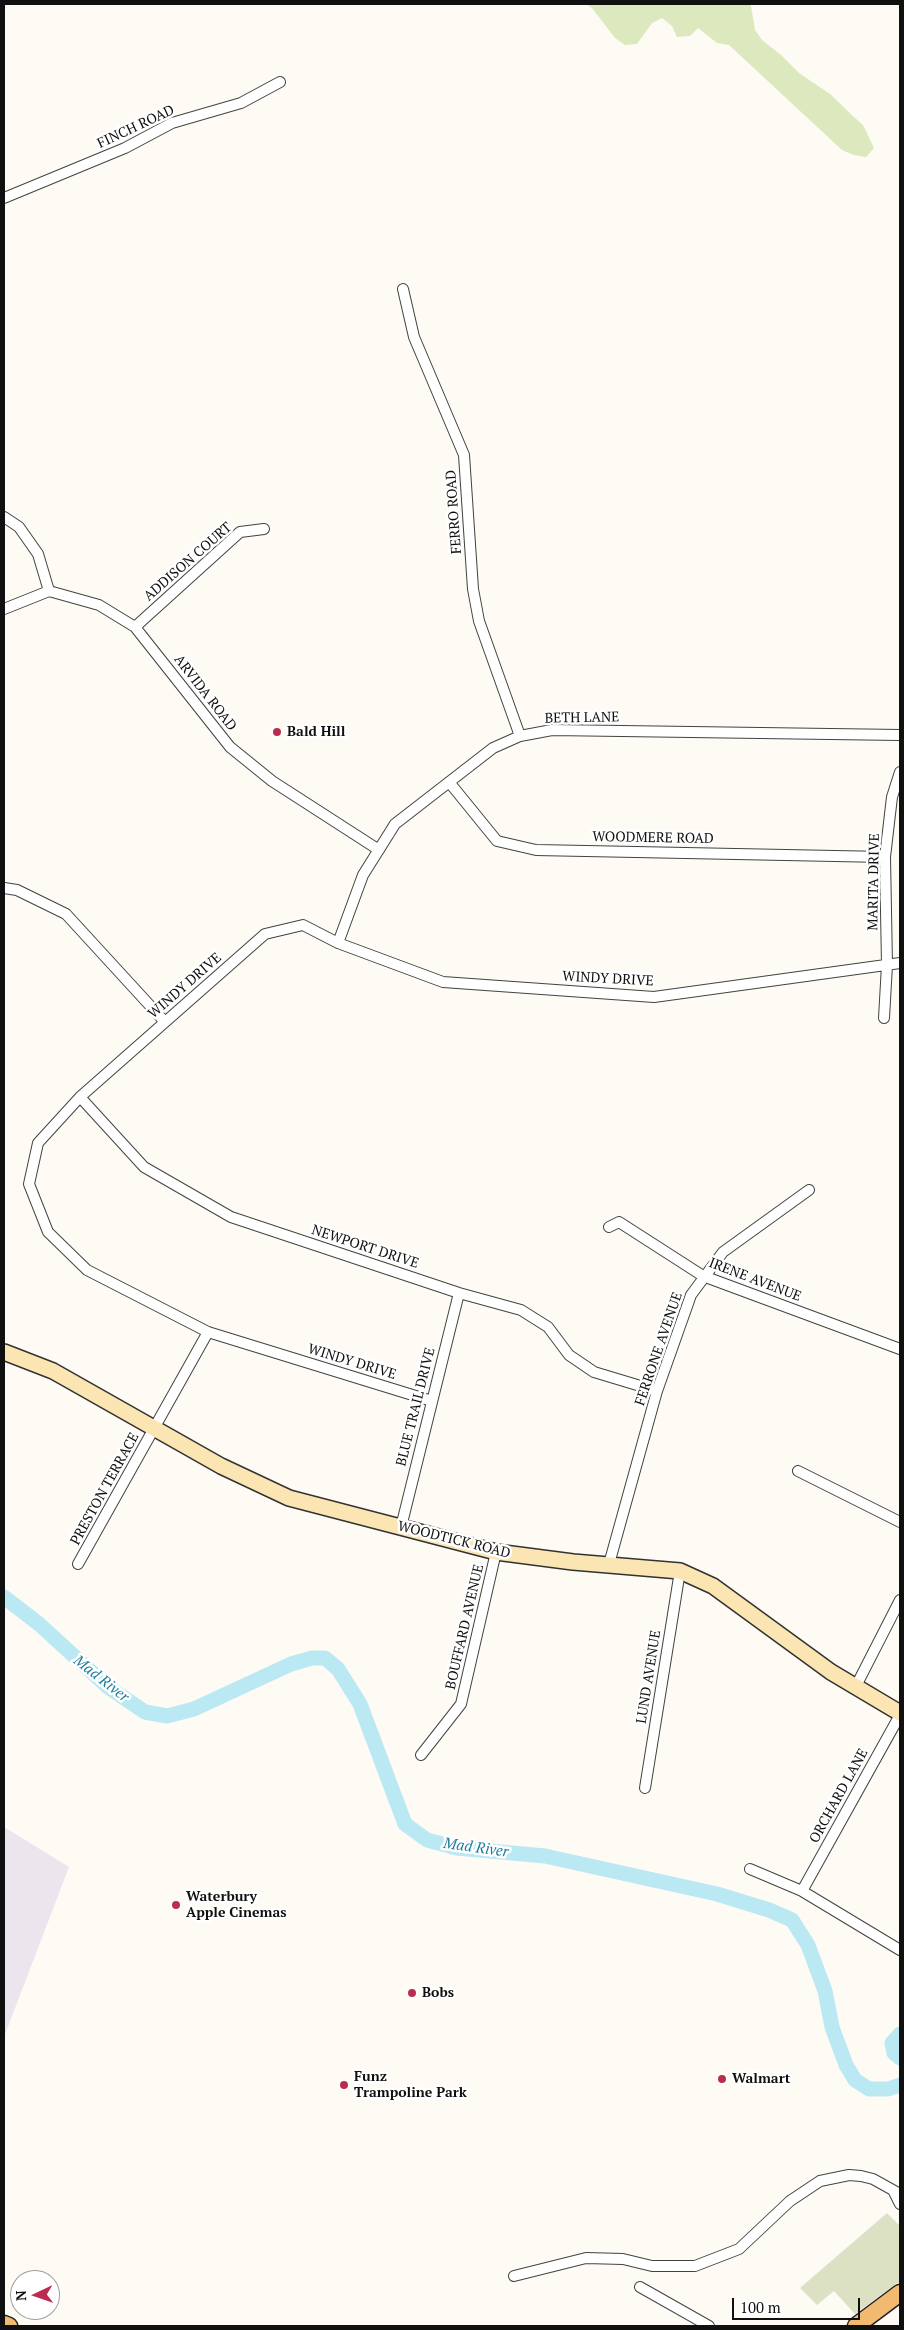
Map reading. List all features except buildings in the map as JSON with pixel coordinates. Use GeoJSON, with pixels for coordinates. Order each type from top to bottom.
{"type":"FeatureCollection","features":[{"type":"Feature","properties":{"kind":"main road","name":"WOODTICK ROAD"},"geometry":{"type":"LineString","coordinates":[[4,1352],[53,1371],[221,1466],[289,1498],[496,1552],[573,1562],[680,1571],[713,1586],[736,1601],[806,1655],[855,1688],[900,1714]]}},
{"type":"Feature","properties":{"kind":"main road"},"geometry":{"type":"LineString","coordinates":[[856,2326],[900,2293]]}},
{"type":"Feature","properties":{"kind":"main road"},"geometry":{"type":"LineString","coordinates":[[4,2324],[9,2326]]}},
{"type":"Feature","properties":{"kind":"street","name":"FINCH ROAD"},"geometry":{"type":"LineString","coordinates":[[4,198],[116,151],[172,123],[241,103],[280,82]]}},
{"type":"Feature","properties":{"kind":"street","name":"FERRO ROAD"},"geometry":{"type":"LineString","coordinates":[[403,289],[414,337],[464,456],[473,589],[480,621],[520,736]]}},
{"type":"Feature","properties":{"kind":"street"},"geometry":{"type":"LineString","coordinates":[[4,517],[19,527],[38,554],[49,591],[4,609]]}},
{"type":"Feature","properties":{"kind":"street","name":"ADDISON COURT"},"geometry":{"type":"LineString","coordinates":[[135,627],[240,532],[264,529]]}},
{"type":"Feature","properties":{"kind":"street","name":"ARVIDA ROAD"},"geometry":{"type":"LineString","coordinates":[[49,591],[99,605],[135,627],[230,747],[272,781],[379,850]]}},
{"type":"Feature","properties":{"kind":"street","name":"BETH LANE"},"geometry":{"type":"LineString","coordinates":[[338,942],[363,875],[396,824],[492,748],[520,736],[552,730],[900,735]]}},
{"type":"Feature","properties":{"kind":"street","name":"MARITA DRIVE"},"geometry":{"type":"LineString","coordinates":[[887,965],[885,857],[892,797],[900,772]]}},
{"type":"Feature","properties":{"kind":"street","name":"WOODMERE ROAD"},"geometry":{"type":"LineString","coordinates":[[449,782],[497,841],[536,850],[885,857]]}},
{"type":"Feature","properties":{"kind":"street"},"geometry":{"type":"LineString","coordinates":[[4,888],[17,890],[66,914],[165,1022]]}},
{"type":"Feature","properties":{"kind":"street","name":"WINDY DRIVE"},"geometry":{"type":"LineString","coordinates":[[432,1401],[208,1332],[86,1270],[48,1232],[29,1184],[38,1143],[80,1097],[265,934],[303,925],[338,942],[443,982],[654,997],[900,963]]}},
{"type":"Feature","properties":{"kind":"street"},"geometry":{"type":"LineString","coordinates":[[884,1018],[887,965]]}},
{"type":"Feature","properties":{"kind":"street","name":"NEWPORT DRIVE"},"geometry":{"type":"LineString","coordinates":[[80,1097],[144,1167],[231,1217],[459,1293],[521,1310],[548,1326],[569,1355],[594,1372],[657,1391]]}},
{"type":"Feature","properties":{"kind":"street","name":"FERRONE AVENUE"},"geometry":{"type":"LineString","coordinates":[[609,1564],[657,1391],[691,1295],[703,1276],[723,1252],[809,1190]]}},
{"type":"Feature","properties":{"kind":"street","name":"IRENE AVENUE"},"geometry":{"type":"LineString","coordinates":[[609,1227],[619,1222],[703,1276],[900,1349]]}},
{"type":"Feature","properties":{"kind":"street","name":"BLUE TRAIL DRIVE"},"geometry":{"type":"LineString","coordinates":[[401,1527],[459,1293]]}},
{"type":"Feature","properties":{"kind":"street","name":"PRESTON TERRACE"},"geometry":{"type":"LineString","coordinates":[[78,1564],[208,1332]]}},
{"type":"Feature","properties":{"kind":"street"},"geometry":{"type":"LineString","coordinates":[[798,1471],[900,1522]]}},
{"type":"Feature","properties":{"kind":"street","name":"BOUFFARD AVENUE"},"geometry":{"type":"LineString","coordinates":[[421,1755],[461,1704],[496,1552]]}},
{"type":"Feature","properties":{"kind":"street","name":"LUND AVENUE"},"geometry":{"type":"LineString","coordinates":[[644,1788],[680,1571]]}},
{"type":"Feature","properties":{"kind":"street"},"geometry":{"type":"LineString","coordinates":[[855,1688],[900,1600]]}},
{"type":"Feature","properties":{"kind":"street","name":"ORCHARD LANE"},"geometry":{"type":"LineString","coordinates":[[802,1891],[900,1714]]}},
{"type":"Feature","properties":{"kind":"street"},"geometry":{"type":"LineString","coordinates":[[750,1869],[802,1891],[900,1950]]}},
{"type":"Feature","properties":{"kind":"street"},"geometry":{"type":"LineString","coordinates":[[514,2276],[586,2258],[623,2259],[652,2266],[696,2266],[739,2249],[790,2201],[820,2180],[849,2175],[873,2179],[897,2193],[900,2204]]}},
{"type":"Feature","properties":{"kind":"street"},"geometry":{"type":"LineString","coordinates":[[640,2287],[709,2326]]}},
{"type":"Feature","properties":{"kind":"shaded area"},"geometry":{"type":"Polygon","coordinates":[[[4,1827],[69,1867],[4,2037],[4,1827]]]}},
{"type":"Feature","properties":{"kind":"green space"},"geometry":{"type":"Polygon","coordinates":[[[586,4],[749,4],[755,30],[762,40],[799,73],[830,94],[863,125],[874,148],[866,157],[842,150],[729,45],[717,43],[698,28],[690,36],[677,37],[672,26],[662,18],[652,23],[637,44],[625,45],[615,38],[592,8],[586,4]]]}},
{"type":"Feature","properties":{"kind":"green space"},"geometry":{"type":"Polygon","coordinates":[[[887,2213],[900,2226],[900,2281],[855,2314],[834,2291],[817,2305],[800,2288],[887,2213]]]}},
{"type":"Feature","properties":{"kind":"waterway","name":"Mad River"},"geometry":{"type":"LineString","coordinates":[[4,1597],[39,1624],[108,1687],[145,1712],[167,1716],[194,1709],[291,1664],[312,1658],[325,1658],[338,1669],[360,1704],[405,1824],[427,1840],[457,1848],[545,1856],[717,1894],[769,1910],[792,1920],[808,1945],[825,1991],[832,2027],[846,2065],[855,2080],[869,2089],[888,2089],[900,2085]]}},
{"type":"Feature","properties":{"kind":"waterway","name":"Mad River"},"geometry":{"type":"LineString","coordinates":[[900,2034],[892,2043],[894,2053],[900,2058]]}},
{"type":"Feature","properties":{"kind":"place","name":"Bald Hill"},"geometry":{"type":"Point","coordinates":[277,732]}},
{"type":"Feature","properties":{"kind":"place","name":"Waterbury Apple Cinemas"},"geometry":{"type":"Point","coordinates":[176,1905]}},
{"type":"Feature","properties":{"kind":"place","name":"Bobs"},"geometry":{"type":"Point","coordinates":[412,1993]}},
{"type":"Feature","properties":{"kind":"place","name":"Walmart"},"geometry":{"type":"Point","coordinates":[722,2079]}},
{"type":"Feature","properties":{"kind":"place","name":"Funz Trampoline Park"},"geometry":{"type":"Point","coordinates":[344,2085]}}]}
